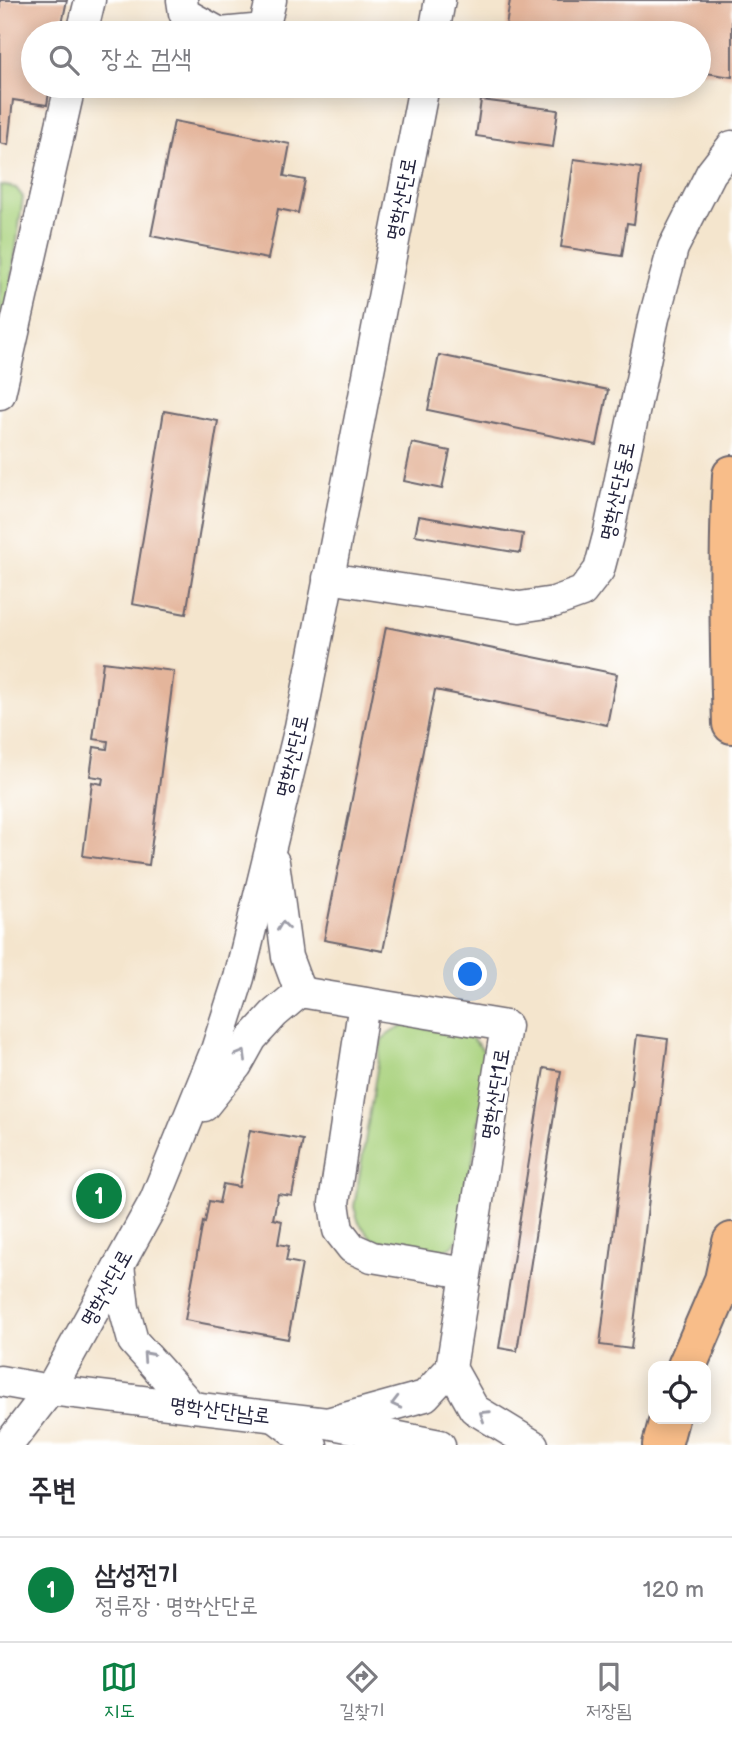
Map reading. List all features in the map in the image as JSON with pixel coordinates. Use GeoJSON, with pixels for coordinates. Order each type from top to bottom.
{"type":"FeatureCollection","features":[{"type":"Feature","properties":{"kind":"main road"},"geometry":{"type":"LineString","coordinates":[[732,475],[732,724]]}},
{"type":"Feature","properties":{"kind":"main road"},"geometry":{"type":"LineString","coordinates":[[689,1361],[724,1280],[732,1242]]}},
{"type":"Feature","properties":{"kind":"main road"},"geometry":{"type":"LineString","coordinates":[[662,1445],[668,1424]]}},
{"type":"Feature","properties":{"kind":"street"},"geometry":{"type":"LineString","coordinates":[[85,21],[90,0]]}},
{"type":"Feature","properties":{"kind":"street"},"geometry":{"type":"LineString","coordinates":[[183,0],[184,13],[198,21]]}},
{"type":"Feature","properties":{"kind":"street"},"geometry":{"type":"LineString","coordinates":[[266,21],[271,0]]}},
{"type":"Feature","properties":{"kind":"street"},"geometry":{"type":"LineString","coordinates":[[436,21],[440,0]]}},
{"type":"Feature","properties":{"kind":"street"},"geometry":{"type":"LineString","coordinates":[[0,394],[67,98]]}},
{"type":"Feature","properties":{"kind":"street","name":"명학산단로"},"geometry":{"type":"LineString","coordinates":[[8,1445],[50,1390],[155,1200],[216,1050],[239,978],[300,727],[422,98]]}},
{"type":"Feature","properties":{"kind":"street","name":"명학산단동로"},"geometry":{"type":"LineString","coordinates":[[328,578],[520,607],[554,602],[582,592],[599,570],[608,536],[654,318],[673,248],[711,173],[732,146]]}},
{"type":"Feature","properties":{"kind":"street"},"geometry":{"type":"LineString","coordinates":[[185,1128],[237,1065],[252,1038],[274,1014],[300,992],[287,957],[272,844]]}},
{"type":"Feature","properties":{"kind":"street","name":"명학산단1로"},"geometry":{"type":"LineString","coordinates":[[300,992],[506,1027],[451,1368]]}},
{"type":"Feature","properties":{"kind":"street"},"geometry":{"type":"LineString","coordinates":[[364,1003],[334,1203],[338,1230],[352,1248],[372,1257],[466,1273]]}},
{"type":"Feature","properties":{"kind":"street"},"geometry":{"type":"LineString","coordinates":[[119,1265],[124,1308],[133,1341],[192,1407]]}},
{"type":"Feature","properties":{"kind":"street"},"geometry":{"type":"LineString","coordinates":[[319,1434],[425,1396],[451,1368],[474,1409],[533,1445]]}},
{"type":"Feature","properties":{"kind":"street","name":"명학산단남로"},"geometry":{"type":"LineString","coordinates":[[0,1381],[50,1390],[274,1416],[319,1434],[440,1445]]}},
{"type":"Feature","properties":{"kind":"green space"},"geometry":{"type":"Polygon","coordinates":[[[0,185],[16,188],[23,197],[0,365],[0,185]]]}},
{"type":"Feature","properties":{"kind":"green space"},"geometry":{"type":"Polygon","coordinates":[[[408,1024],[469,1035],[482,1049],[488,1064],[461,1235],[452,1247],[442,1251],[373,1240],[359,1223],[354,1207],[382,1039],[408,1024]]]}},
{"type":"Feature","properties":{"kind":"building"},"geometry":{"type":"Polygon","coordinates":[[[0,0],[67,0],[63,21],[21,21],[21,98],[48,98],[47,105],[13,100],[8,145],[0,143],[0,0]]]}},
{"type":"Feature","properties":{"kind":"building"},"geometry":{"type":"Polygon","coordinates":[[[510,0],[732,0],[732,77],[711,74],[711,21],[507,21],[510,0]]]}},
{"type":"Feature","properties":{"kind":"building"},"geometry":{"type":"Polygon","coordinates":[[[481,100],[558,110],[553,147],[476,136],[481,100]]]}},
{"type":"Feature","properties":{"kind":"building"},"geometry":{"type":"Polygon","coordinates":[[[174,121],[290,144],[284,176],[305,180],[298,213],[278,209],[268,259],[151,236],[174,121]]]}},
{"type":"Feature","properties":{"kind":"building"},"geometry":{"type":"Polygon","coordinates":[[[574,159],[641,168],[634,224],[627,223],[622,256],[561,247],[574,159]]]}},
{"type":"Feature","properties":{"kind":"building"},"geometry":{"type":"Polygon","coordinates":[[[439,355],[608,390],[597,445],[428,410],[439,355]]]}},
{"type":"Feature","properties":{"kind":"building"},"geometry":{"type":"Polygon","coordinates":[[[164,411],[218,421],[186,614],[132,604],[164,411]]]}},
{"type":"Feature","properties":{"kind":"building"},"geometry":{"type":"Polygon","coordinates":[[[412,443],[450,451],[442,489],[404,481],[412,443]]]}},
{"type":"Feature","properties":{"kind":"building"},"geometry":{"type":"Polygon","coordinates":[[[419,516],[523,534],[520,553],[415,535],[419,516]]]}},
{"type":"Feature","properties":{"kind":"building"},"geometry":{"type":"Polygon","coordinates":[[[386,627],[617,674],[607,725],[435,690],[383,951],[324,940],[386,627]]]}},
{"type":"Feature","properties":{"kind":"building"},"geometry":{"type":"Polygon","coordinates":[[[103,662],[174,671],[149,865],[83,856],[92,782],[102,784],[103,778],[90,776],[94,747],[107,749],[108,741],[93,739],[103,662]]]}},
{"type":"Feature","properties":{"kind":"building"},"geometry":{"type":"Polygon","coordinates":[[[637,1035],[668,1039],[631,1349],[600,1345],[637,1035]]]}},
{"type":"Feature","properties":{"kind":"building"},"geometry":{"type":"Polygon","coordinates":[[[544,1068],[561,1071],[517,1351],[499,1348],[544,1068]]]}},
{"type":"Feature","properties":{"kind":"building"},"geometry":{"type":"Polygon","coordinates":[[[250,1130],[303,1140],[292,1196],[278,1194],[273,1219],[282,1221],[278,1244],[289,1246],[286,1261],[302,1264],[288,1339],[185,1320],[209,1201],[219,1203],[223,1184],[239,1187],[250,1130]]]}},
{"type":"Feature","properties":{"kind":"place","name":"삼성전기"},"geometry":{"type":"Point","coordinates":[99,1196]}}]}
